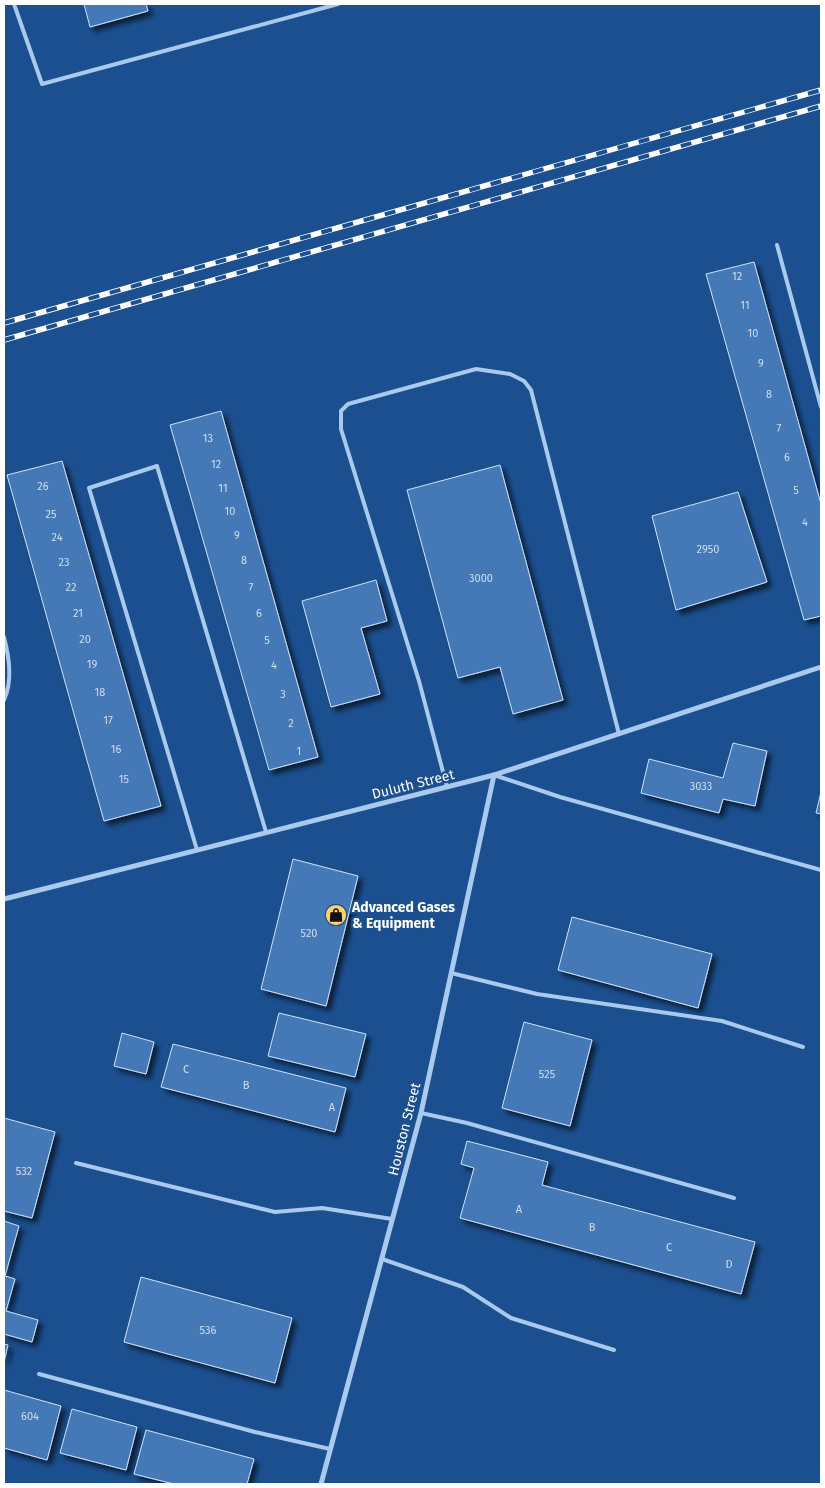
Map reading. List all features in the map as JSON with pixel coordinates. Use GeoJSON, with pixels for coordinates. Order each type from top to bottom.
{"type":"FeatureCollection","features":[{"type":"Feature","properties":{"kind":"street","name":"Duluth Street"},"geometry":{"type":"LineString","coordinates":[[4,899],[494,775],[821,667]]}},
{"type":"Feature","properties":{"kind":"street","name":"Houston Street"},"geometry":{"type":"LineString","coordinates":[[321,1484],[421,1113],[494,775]]}},
{"type":"Feature","properties":{"kind":"lane"},"geometry":{"type":"LineString","coordinates":[[14,4],[42,84],[338,4]]}},
{"type":"Feature","properties":{"kind":"lane"},"geometry":{"type":"LineString","coordinates":[[777,245],[821,407]]}},
{"type":"Feature","properties":{"kind":"lane"},"geometry":{"type":"LineString","coordinates":[[447,787],[419,681],[341,429],[341,411],[348,404],[476,369],[510,374],[524,381],[531,390],[619,734]]}},
{"type":"Feature","properties":{"kind":"lane"},"geometry":{"type":"LineString","coordinates":[[197,850],[89,488],[157,466],[266,832]]}},
{"type":"Feature","properties":{"kind":"lane"},"geometry":{"type":"LineString","coordinates":[[4,637],[10,660],[4,700]]}},
{"type":"Feature","properties":{"kind":"lane"},"geometry":{"type":"LineString","coordinates":[[494,775],[560,797],[821,870]]}},
{"type":"Feature","properties":{"kind":"lane"},"geometry":{"type":"LineString","coordinates":[[451,973],[537,994],[722,1021],[803,1047]]}},
{"type":"Feature","properties":{"kind":"lane"},"geometry":{"type":"LineString","coordinates":[[421,1113],[467,1123],[734,1198]]}},
{"type":"Feature","properties":{"kind":"lane"},"geometry":{"type":"LineString","coordinates":[[76,1162],[275,1212],[322,1208],[392,1219]]}},
{"type":"Feature","properties":{"kind":"lane"},"geometry":{"type":"LineString","coordinates":[[382,1259],[414,1268],[463,1288],[511,1318],[614,1350]]}},
{"type":"Feature","properties":{"kind":"lane"},"geometry":{"type":"LineString","coordinates":[[39,1374],[255,1432],[330,1450]]}},
{"type":"Feature","properties":{"kind":"building"},"geometry":{"type":"Polygon","coordinates":[[[84,4],[146,4],[148,11],[90,27],[84,4]]]}},
{"type":"Feature","properties":{"kind":"building"},"geometry":{"type":"Polygon","coordinates":[[[754,262],[821,504],[821,616],[804,620],[706,274],[754,262]]]}},
{"type":"Feature","properties":{"kind":"building"},"geometry":{"type":"Polygon","coordinates":[[[221,411],[318,757],[269,770],[170,425],[221,411]]]}},
{"type":"Feature","properties":{"kind":"building"},"geometry":{"type":"Polygon","coordinates":[[[62,461],[161,806],[104,821],[7,475],[62,461]]]}},
{"type":"Feature","properties":{"kind":"building"},"geometry":{"type":"Polygon","coordinates":[[[500,465],[563,700],[513,714],[500,667],[458,678],[407,490],[500,465]]]}},
{"type":"Feature","properties":{"kind":"building"},"geometry":{"type":"Polygon","coordinates":[[[738,492],[767,582],[676,610],[652,516],[738,492]]]}},
{"type":"Feature","properties":{"kind":"building"},"geometry":{"type":"Polygon","coordinates":[[[376,580],[387,621],[361,628],[380,694],[331,707],[302,601],[376,580]]]}},
{"type":"Feature","properties":{"kind":"building"},"geometry":{"type":"Polygon","coordinates":[[[733,743],[767,751],[755,806],[723,799],[719,813],[641,793],[649,759],[723,778],[733,743]]]}},
{"type":"Feature","properties":{"kind":"building"},"geometry":{"type":"Polygon","coordinates":[[[821,792],[821,814],[816,813],[821,792]]]}},
{"type":"Feature","properties":{"kind":"building"},"geometry":{"type":"Polygon","coordinates":[[[293,859],[358,876],[326,1006],[261,989],[293,859]]]}},
{"type":"Feature","properties":{"kind":"building"},"geometry":{"type":"Polygon","coordinates":[[[572,917],[712,954],[698,1008],[558,970],[572,917]]]}},
{"type":"Feature","properties":{"kind":"building"},"geometry":{"type":"Polygon","coordinates":[[[279,1013],[366,1034],[355,1077],[268,1056],[279,1013]]]}},
{"type":"Feature","properties":{"kind":"building"},"geometry":{"type":"Polygon","coordinates":[[[524,1022],[592,1040],[570,1126],[502,1108],[524,1022]]]}},
{"type":"Feature","properties":{"kind":"building"},"geometry":{"type":"Polygon","coordinates":[[[122,1033],[154,1042],[146,1074],[114,1066],[122,1033]]]}},
{"type":"Feature","properties":{"kind":"building"},"geometry":{"type":"Polygon","coordinates":[[[173,1044],[346,1088],[335,1132],[161,1087],[173,1044]]]}},
{"type":"Feature","properties":{"kind":"building"},"geometry":{"type":"Polygon","coordinates":[[[4,1118],[55,1132],[32,1218],[4,1211],[4,1118]]]}},
{"type":"Feature","properties":{"kind":"building"},"geometry":{"type":"Polygon","coordinates":[[[467,1141],[548,1162],[542,1185],[755,1242],[741,1294],[460,1218],[474,1168],[461,1164],[467,1141]]]}},
{"type":"Feature","properties":{"kind":"building"},"geometry":{"type":"Polygon","coordinates":[[[4,1221],[19,1226],[5,1276],[15,1279],[6,1311],[38,1320],[32,1342],[4,1334],[4,1221]]]}},
{"type":"Feature","properties":{"kind":"building"},"geometry":{"type":"Polygon","coordinates":[[[141,1277],[292,1318],[275,1383],[124,1342],[141,1277]]]}},
{"type":"Feature","properties":{"kind":"building"},"geometry":{"type":"Polygon","coordinates":[[[4,1344],[8,1345],[4,1362],[4,1344]]]}},
{"type":"Feature","properties":{"kind":"building"},"geometry":{"type":"Polygon","coordinates":[[[4,1390],[61,1406],[47,1460],[4,1448],[4,1390]]]}},
{"type":"Feature","properties":{"kind":"building"},"geometry":{"type":"Polygon","coordinates":[[[72,1409],[137,1427],[126,1470],[60,1453],[72,1409]]]}},
{"type":"Feature","properties":{"kind":"building"},"geometry":{"type":"Polygon","coordinates":[[[146,1430],[254,1459],[247,1484],[174,1484],[134,1474],[146,1430]]]}},
{"type":"Feature","properties":{"kind":"railway"},"geometry":{"type":"LineString","coordinates":[[4,323],[821,90]]}},
{"type":"Feature","properties":{"kind":"railway"},"geometry":{"type":"LineString","coordinates":[[4,340],[821,106]]}},
{"type":"Feature","properties":{"kind":"place","name":"Advanced Gases & Equipment"},"geometry":{"type":"Point","coordinates":[336,915]}}]}
